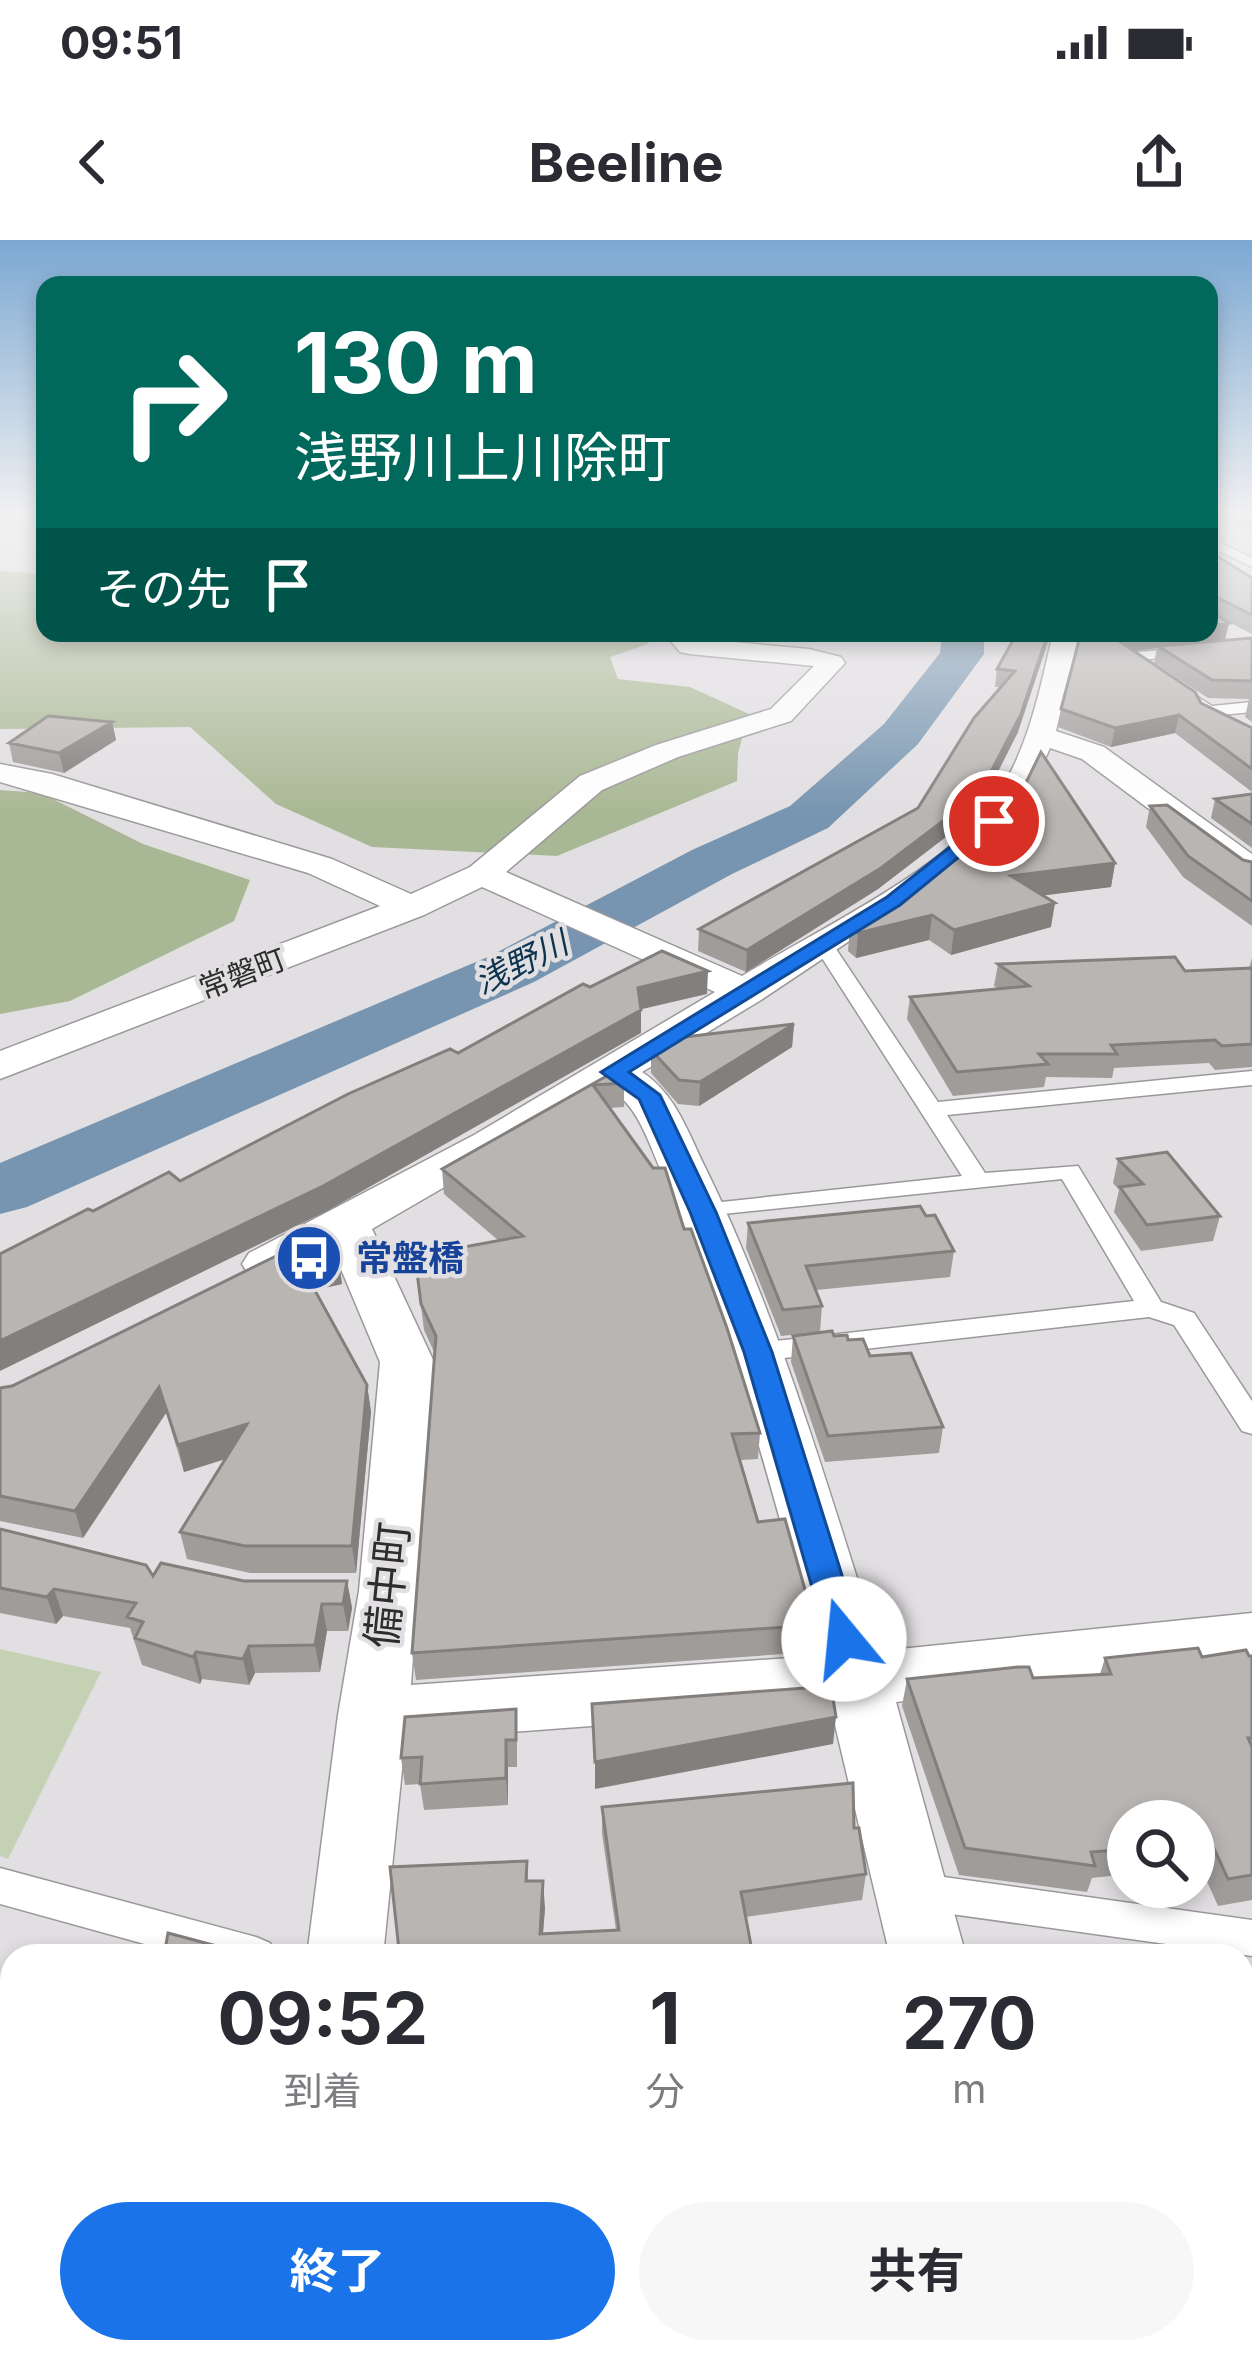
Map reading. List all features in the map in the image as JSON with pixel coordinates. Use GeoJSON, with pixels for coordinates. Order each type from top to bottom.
{"type":"FeatureCollection","features":[{"type":"Feature","properties":{"kind":"street","name":"常磐町"},"geometry":{"type":"LineString","coordinates":[[0,1066],[411,907],[482,874],[591,783],[667,751],[781,715],[832,663],[685,642]]}},
{"type":"Feature","properties":{"kind":"street"},"geometry":{"type":"LineString","coordinates":[[224,1285],[346,1226],[613,1072],[893,901],[994,821],[1037,734],[1065,642]]}},
{"type":"Feature","properties":{"kind":"street"},"geometry":{"type":"LineString","coordinates":[[1209,710],[1252,739]]}},
{"type":"Feature","properties":{"kind":"street"},"geometry":{"type":"LineString","coordinates":[[1037,734],[1093,753],[1244,857]]}},
{"type":"Feature","properties":{"kind":"street"},"geometry":{"type":"LineString","coordinates":[[0,773],[41,781],[320,866],[411,907]]}},
{"type":"Feature","properties":{"kind":"street"},"geometry":{"type":"LineString","coordinates":[[482,874],[747,992]]}},
{"type":"Feature","properties":{"kind":"street"},"geometry":{"type":"LineString","coordinates":[[613,1072],[648,1095],[703,1212],[758,1352],[857,1680],[925,1944]]}},
{"type":"Feature","properties":{"kind":"street","name":"備中町"},"geometry":{"type":"LineString","coordinates":[[346,1226],[406,1362],[378,1591],[371,1715],[346,1944]]}},
{"type":"Feature","properties":{"kind":"street"},"geometry":{"type":"LineString","coordinates":[[371,1715],[857,1680],[1252,1638]]}},
{"type":"Feature","properties":{"kind":"lane"},"geometry":{"type":"LineString","coordinates":[[1223,628],[1252,646]]}},
{"type":"Feature","properties":{"kind":"lane"},"geometry":{"type":"LineString","coordinates":[[1160,678],[1127,657],[1252,646]]}},
{"type":"Feature","properties":{"kind":"lane"},"geometry":{"type":"LineString","coordinates":[[1176,689],[1209,710],[1252,707]]}},
{"type":"Feature","properties":{"kind":"lane"},"geometry":{"type":"LineString","coordinates":[[823,944],[978,1181]]}},
{"type":"Feature","properties":{"kind":"lane"},"geometry":{"type":"LineString","coordinates":[[930,1110],[1252,1078]]}},
{"type":"Feature","properties":{"kind":"lane"},"geometry":{"type":"LineString","coordinates":[[703,1212],[1069,1171],[1151,1308]]}},
{"type":"Feature","properties":{"kind":"lane"},"geometry":{"type":"LineString","coordinates":[[758,1352],[1151,1308],[1184,1319],[1252,1424]]}},
{"type":"Feature","properties":{"kind":"lane"},"geometry":{"type":"LineString","coordinates":[[0,1886],[212,1944]]}},
{"type":"Feature","properties":{"kind":"lane"},"geometry":{"type":"LineString","coordinates":[[911,1890],[1252,1938]]}},
{"type":"Feature","properties":{"kind":"green space"},"geometry":{"type":"Polygon","coordinates":[[[0,615],[36,615],[36,642],[649,642],[610,657],[618,679],[690,687],[749,714],[738,753],[737,781],[557,856],[372,847],[276,804],[190,727],[0,729],[0,615]]]}},
{"type":"Feature","properties":{"kind":"green space"},"geometry":{"type":"Polygon","coordinates":[[[0,790],[41,793],[143,844],[250,880],[234,921],[70,1001],[0,1014],[0,790]]]}},
{"type":"Feature","properties":{"kind":"green space"},"geometry":{"type":"Polygon","coordinates":[[[0,1649],[101,1672],[8,1859],[0,1856],[0,1649]]]}},
{"type":"Feature","properties":{"kind":"building"},"geometry":{"type":"Polygon","coordinates":[[[1252,638],[1252,681],[1212,680],[1158,646],[1218,642],[1252,638]]]}},
{"type":"Feature","properties":{"kind":"building"},"geometry":{"type":"Polygon","coordinates":[[[1012,642],[1045,642],[1021,714],[980,793],[881,868],[747,950],[699,929],[918,808],[974,718],[1015,671],[997,669],[1012,642]]]}},
{"type":"Feature","properties":{"kind":"building"},"geometry":{"type":"Polygon","coordinates":[[[1079,642],[1120,642],[1195,692],[1201,703],[1252,728],[1252,769],[1179,715],[1115,728],[1061,709],[1079,642]]]}},
{"type":"Feature","properties":{"kind":"building"},"geometry":{"type":"Polygon","coordinates":[[[48,716],[112,722],[59,753],[9,743],[48,716]]]}},
{"type":"Feature","properties":{"kind":"building"},"geometry":{"type":"Polygon","coordinates":[[[1041,752],[1115,863],[1011,876],[1055,903],[954,930],[932,915],[858,933],[850,926],[913,888],[1013,809],[1041,752]]]}},
{"type":"Feature","properties":{"kind":"building"},"geometry":{"type":"Polygon","coordinates":[[[1252,794],[1252,824],[1215,799],[1252,794]]]}},
{"type":"Feature","properties":{"kind":"building"},"geometry":{"type":"Polygon","coordinates":[[[1167,805],[1252,862],[1252,901],[1188,856],[1150,806],[1167,805]]]}},
{"type":"Feature","properties":{"kind":"building"},"geometry":{"type":"Polygon","coordinates":[[[662,951],[708,971],[638,988],[641,1010],[323,1186],[0,1341],[0,1254],[169,1172],[180,1181],[348,1094],[450,1049],[458,1053],[583,984],[590,987],[662,951]]]}},
{"type":"Feature","properties":{"kind":"building"},"geometry":{"type":"Polygon","coordinates":[[[1175,957],[1185,971],[1252,968],[1252,1044],[1222,1046],[1215,1040],[1111,1045],[1117,1054],[1039,1054],[1048,1064],[957,1072],[910,997],[1029,986],[998,964],[1175,957]]]}},
{"type":"Feature","properties":{"kind":"building"},"geometry":{"type":"Polygon","coordinates":[[[794,1024],[700,1082],[679,1080],[651,1050],[668,1039],[794,1024]]]}},
{"type":"Feature","properties":{"kind":"building"},"geometry":{"type":"Polygon","coordinates":[[[612,1073],[624,1083],[593,1085],[653,1168],[665,1168],[684,1229],[691,1229],[760,1433],[732,1434],[758,1522],[785,1519],[815,1625],[412,1653],[436,1336],[421,1304],[415,1256],[523,1236],[442,1169],[612,1073]]]}},
{"type":"Feature","properties":{"kind":"building"},"geometry":{"type":"Polygon","coordinates":[[[1167,1152],[1220,1216],[1147,1225],[1120,1187],[1143,1184],[1118,1159],[1167,1152]]]}},
{"type":"Feature","properties":{"kind":"building"},"geometry":{"type":"Polygon","coordinates":[[[920,1206],[926,1216],[935,1215],[954,1251],[806,1266],[822,1306],[783,1310],[748,1223],[920,1206]]]}},
{"type":"Feature","properties":{"kind":"building"},"geometry":{"type":"Polygon","coordinates":[[[327,1231],[339,1259],[302,1267],[367,1385],[352,1546],[245,1546],[180,1532],[247,1424],[178,1445],[159,1387],[75,1511],[0,1496],[0,1388],[327,1231]]]}},
{"type":"Feature","properties":{"kind":"building"},"geometry":{"type":"Polygon","coordinates":[[[832,1331],[834,1336],[847,1335],[848,1340],[863,1339],[870,1356],[911,1353],[943,1427],[828,1436],[793,1336],[832,1331]]]}},
{"type":"Feature","properties":{"kind":"building"},"geometry":{"type":"Polygon","coordinates":[[[0,1529],[146,1565],[153,1576],[161,1563],[244,1581],[347,1581],[343,1604],[322,1604],[315,1645],[249,1646],[243,1659],[196,1652],[193,1657],[135,1638],[143,1622],[127,1617],[136,1603],[54,1589],[47,1597],[0,1588],[0,1529]]]}},
{"type":"Feature","properties":{"kind":"building"},"geometry":{"type":"Polygon","coordinates":[[[1198,1648],[1202,1657],[1246,1650],[1252,1656],[1252,1738],[1248,1738],[1252,1747],[1252,1875],[1228,1879],[1215,1851],[1215,1800],[1107,1800],[1107,1851],[1091,1852],[1095,1866],[965,1848],[907,1679],[1018,1667],[1029,1667],[1033,1678],[1111,1674],[1105,1658],[1198,1648]]]}},
{"type":"Feature","properties":{"kind":"building"},"geometry":{"type":"Polygon","coordinates":[[[831,1686],[836,1717],[595,1762],[592,1704],[831,1686]]]}},
{"type":"Feature","properties":{"kind":"building"},"geometry":{"type":"Polygon","coordinates":[[[516,1709],[516,1740],[506,1740],[506,1778],[420,1784],[422,1757],[401,1758],[405,1717],[516,1709]]]}},
{"type":"Feature","properties":{"kind":"building"},"geometry":{"type":"Polygon","coordinates":[[[853,1783],[854,1828],[859,1828],[866,1874],[741,1892],[751,1944],[398,1944],[390,1867],[527,1861],[526,1881],[543,1881],[540,1934],[619,1930],[602,1807],[853,1783]]]}},
{"type":"Feature","properties":{"kind":"building"},"geometry":{"type":"Polygon","coordinates":[[[168,1933],[209,1944],[166,1944],[168,1933]]]}},
{"type":"Feature","properties":{"kind":"waterway","name":"浅野川"},"geometry":{"type":"LineString","coordinates":[[0,1191],[512,969],[712,862],[809,817],[901,734],[962,654],[963,642]]}},
{"type":"Feature","properties":{"kind":"place","name":"常盤橋"},"geometry":{"type":"Point","coordinates":[309,1258]}},
{"type":"Feature","properties":{"kind":"route"},"geometry":{"type":"LineString","coordinates":[[844,1639],[758,1352],[703,1212],[648,1095],[613,1072],[893,901],[994,821]]}}]}
